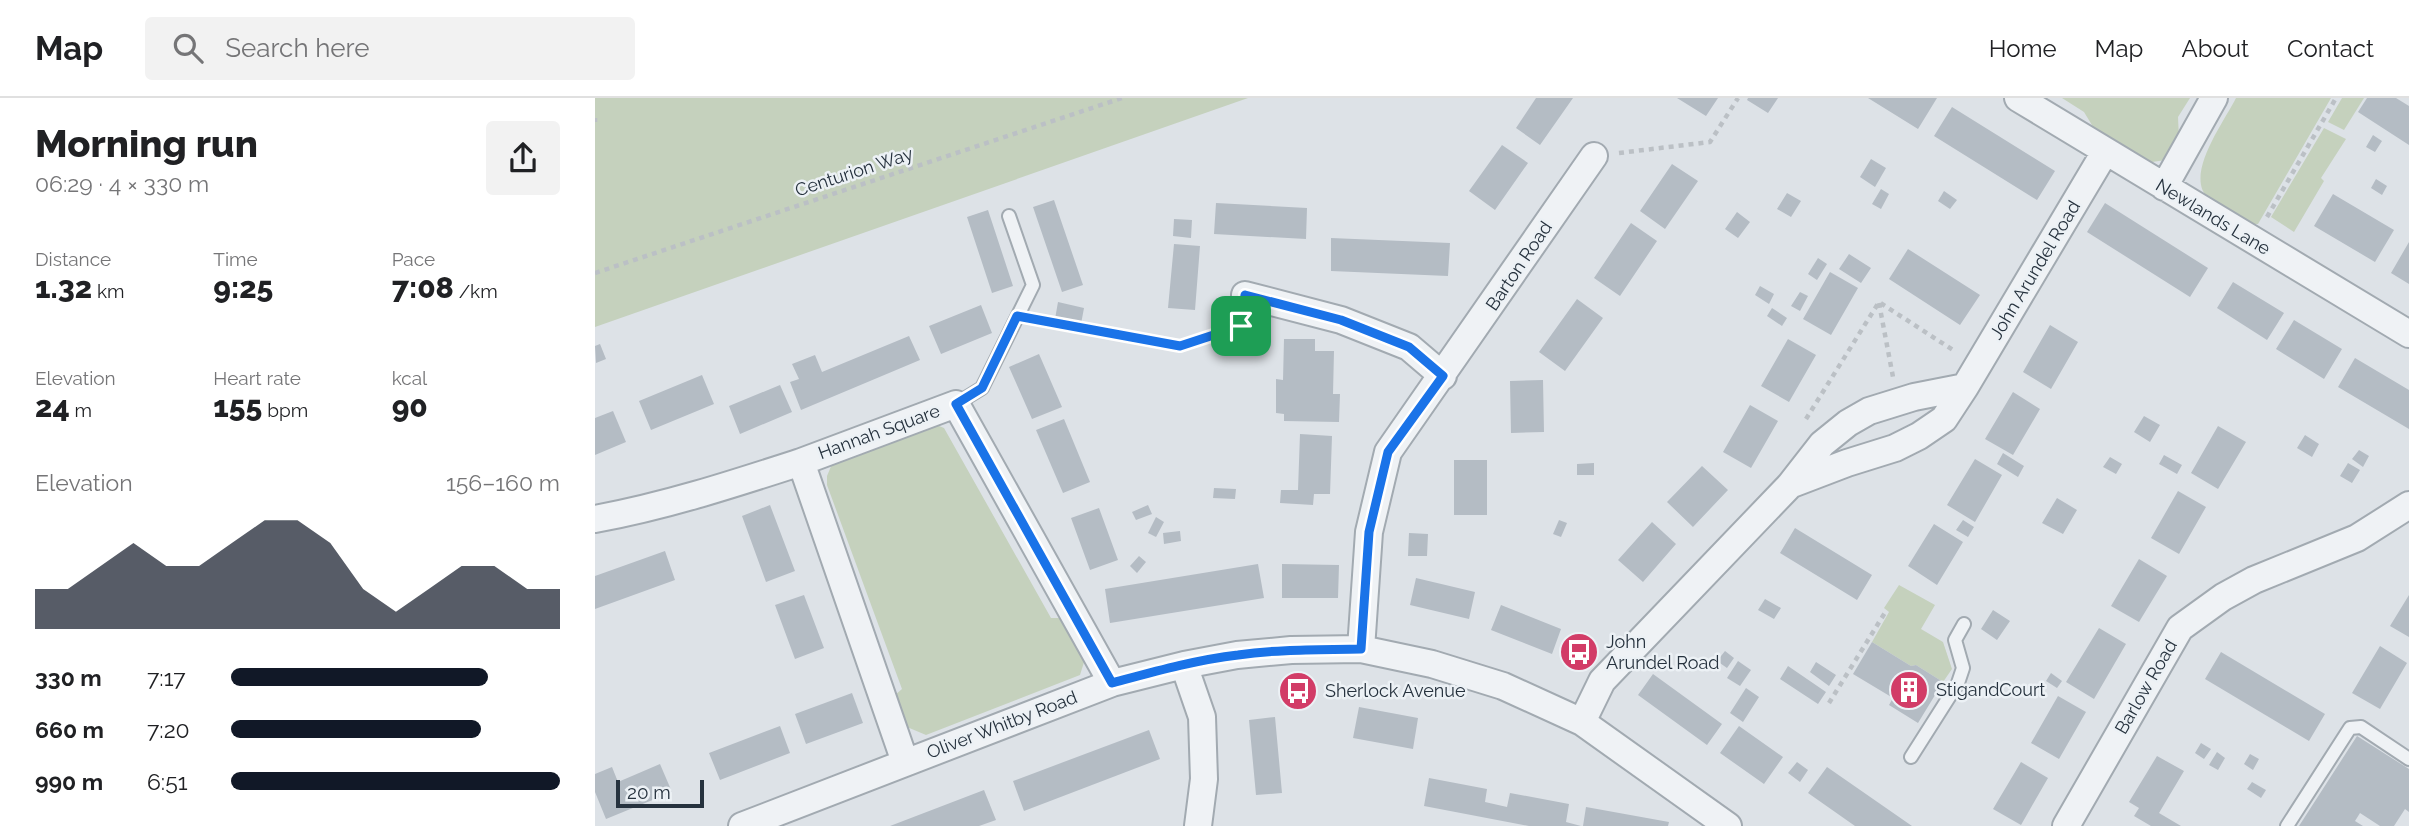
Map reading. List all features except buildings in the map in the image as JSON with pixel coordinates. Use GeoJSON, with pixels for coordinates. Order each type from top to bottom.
{"type":"FeatureCollection","features":[{"type":"Feature","properties":{"kind":"street","name":"Newlands Lane"},"geometry":{"type":"LineString","coordinates":[[2018,98],[2409,334]]}},
{"type":"Feature","properties":{"kind":"street"},"geometry":{"type":"LineString","coordinates":[[2164,187],[2214,98]]}},
{"type":"Feature","properties":{"kind":"street","name":"John Arundel Road"},"geometry":{"type":"LineString","coordinates":[[1790,485],[1895,448],[1944,419],[2105,152]]}},
{"type":"Feature","properties":{"kind":"street","name":"Barton Road"},"geometry":{"type":"LineString","coordinates":[[1361,649],[1369,532],[1388,452],[1594,156]]}},
{"type":"Feature","properties":{"kind":"street"},"geometry":{"type":"LineString","coordinates":[[1245,295],[1341,320],[1398,342],[1409,347],[1443,376]]}},
{"type":"Feature","properties":{"kind":"street","name":"John Arundel Road"},"geometry":{"type":"LineString","coordinates":[[1582,722],[1602,681],[1790,485],[1822,444],[1848,423],[1869,411],[1971,377]]}},
{"type":"Feature","properties":{"kind":"street","name":"Hannah Square"},"geometry":{"type":"LineString","coordinates":[[905,762],[801,462],[956,404],[1112,683]]}},
{"type":"Feature","properties":{"kind":"street"},"geometry":{"type":"LineString","coordinates":[[595,519],[643,510],[714,491],[801,462]]}},
{"type":"Feature","properties":{"kind":"street","name":"Barlow Road"},"geometry":{"type":"LineString","coordinates":[[2066,826],[2181,628],[2223,597],[2254,580],[2357,538],[2409,505]]}},
{"type":"Feature","properties":{"kind":"street","name":"Oliver Whitby Road"},"geometry":{"type":"LineString","coordinates":[[742,826],[1112,683],[1184,665],[1251,653],[1361,649],[1431,664],[1503,686],[1582,722],[1728,826]]}},
{"type":"Feature","properties":{"kind":"street"},"geometry":{"type":"LineString","coordinates":[[1184,665],[1202,717],[1204,779],[1198,826]]}},
{"type":"Feature","properties":{"kind":"lane"},"geometry":{"type":"LineString","coordinates":[[956,404],[982,388],[1033,285],[1009,216]]}},
{"type":"Feature","properties":{"kind":"lane"},"geometry":{"type":"LineString","coordinates":[[1911,757],[1958,683],[1963,668],[1955,640],[1964,624]]}},
{"type":"Feature","properties":{"kind":"lane"},"geometry":{"type":"LineString","coordinates":[[2287,826],[2350,727],[2361,727],[2409,759]]}},
{"type":"Feature","properties":{"kind":"path","name":"Centurion Way"},"geometry":{"type":"LineString","coordinates":[[595,273],[1122,98]]}},
{"type":"Feature","properties":{"kind":"path"},"geometry":{"type":"LineString","coordinates":[[1594,156],[1710,142],[1738,98]]}},
{"type":"Feature","properties":{"kind":"path"},"geometry":{"type":"LineString","coordinates":[[2266,220],[2336,98]]}},
{"type":"Feature","properties":{"kind":"path"},"geometry":{"type":"LineString","coordinates":[[1017,316],[1180,346],[1241,326],[1245,295]]}},
{"type":"Feature","properties":{"kind":"path"},"geometry":{"type":"LineString","coordinates":[[1879,302],[1971,377]]}},
{"type":"Feature","properties":{"kind":"path"},"geometry":{"type":"LineString","coordinates":[[1879,302],[1898,402]]}},
{"type":"Feature","properties":{"kind":"path"},"geometry":{"type":"LineString","coordinates":[[1800,428],[1879,302]]}},
{"type":"Feature","properties":{"kind":"path"},"geometry":{"type":"LineString","coordinates":[[1829,703],[1887,611]]}},
{"type":"Feature","properties":{"kind":"green space"},"geometry":{"type":"Polygon","coordinates":[[[595,98],[1248,98],[595,327],[595,98]]]}},
{"type":"Feature","properties":{"kind":"green space"},"geometry":{"type":"Polygon","coordinates":[[[2062,98],[2190,98],[2178,117],[2179,139],[2173,159],[2152,162],[2142,160],[2098,135],[2084,112],[2062,98]]]}},
{"type":"Feature","properties":{"kind":"green space"},"geometry":{"type":"Polygon","coordinates":[[[2236,98],[2331,98],[2258,224],[2251,224],[2218,206],[2208,198],[2202,188],[2201,176],[2208,148],[2236,98]]]}},
{"type":"Feature","properties":{"kind":"green space"},"geometry":{"type":"Polygon","coordinates":[[[2342,98],[2364,98],[2344,130],[2328,122],[2342,98]]]}},
{"type":"Feature","properties":{"kind":"green space"},"geometry":{"type":"Polygon","coordinates":[[[2324,128],[2346,139],[2321,178],[2324,181],[2294,232],[2271,217],[2324,128]]]}},
{"type":"Feature","properties":{"kind":"green space"},"geometry":{"type":"Polygon","coordinates":[[[932,423],[944,428],[1051,618],[1063,618],[1085,659],[1080,675],[926,735],[907,727],[895,695],[902,689],[827,485],[827,476],[832,464],[932,423]]]}},
{"type":"Feature","properties":{"kind":"green space"},"geometry":{"type":"Polygon","coordinates":[[[1899,585],[1935,605],[1921,629],[1943,642],[1952,669],[1943,682],[1872,642],[1889,612],[1884,608],[1899,585]]]}},
{"type":"Feature","properties":{"kind":"place","name":"John Arundel Road"},"geometry":{"type":"Point","coordinates":[1579,652]}},
{"type":"Feature","properties":{"kind":"place","name":"StigandCourt"},"geometry":{"type":"Point","coordinates":[1909,690]}},
{"type":"Feature","properties":{"kind":"place","name":"Sherlock Avenue"},"geometry":{"type":"Point","coordinates":[1298,691]}},
{"type":"Feature","properties":{"kind":"route"},"geometry":{"type":"LineString","coordinates":[[1245,295],[1341,320],[1409,347],[1443,376],[1388,452],[1369,532],[1361,649],[1291,650],[1237,655],[1112,683],[956,404],[982,388],[1017,316],[1180,346],[1241,326],[1245,295]]}}]}
